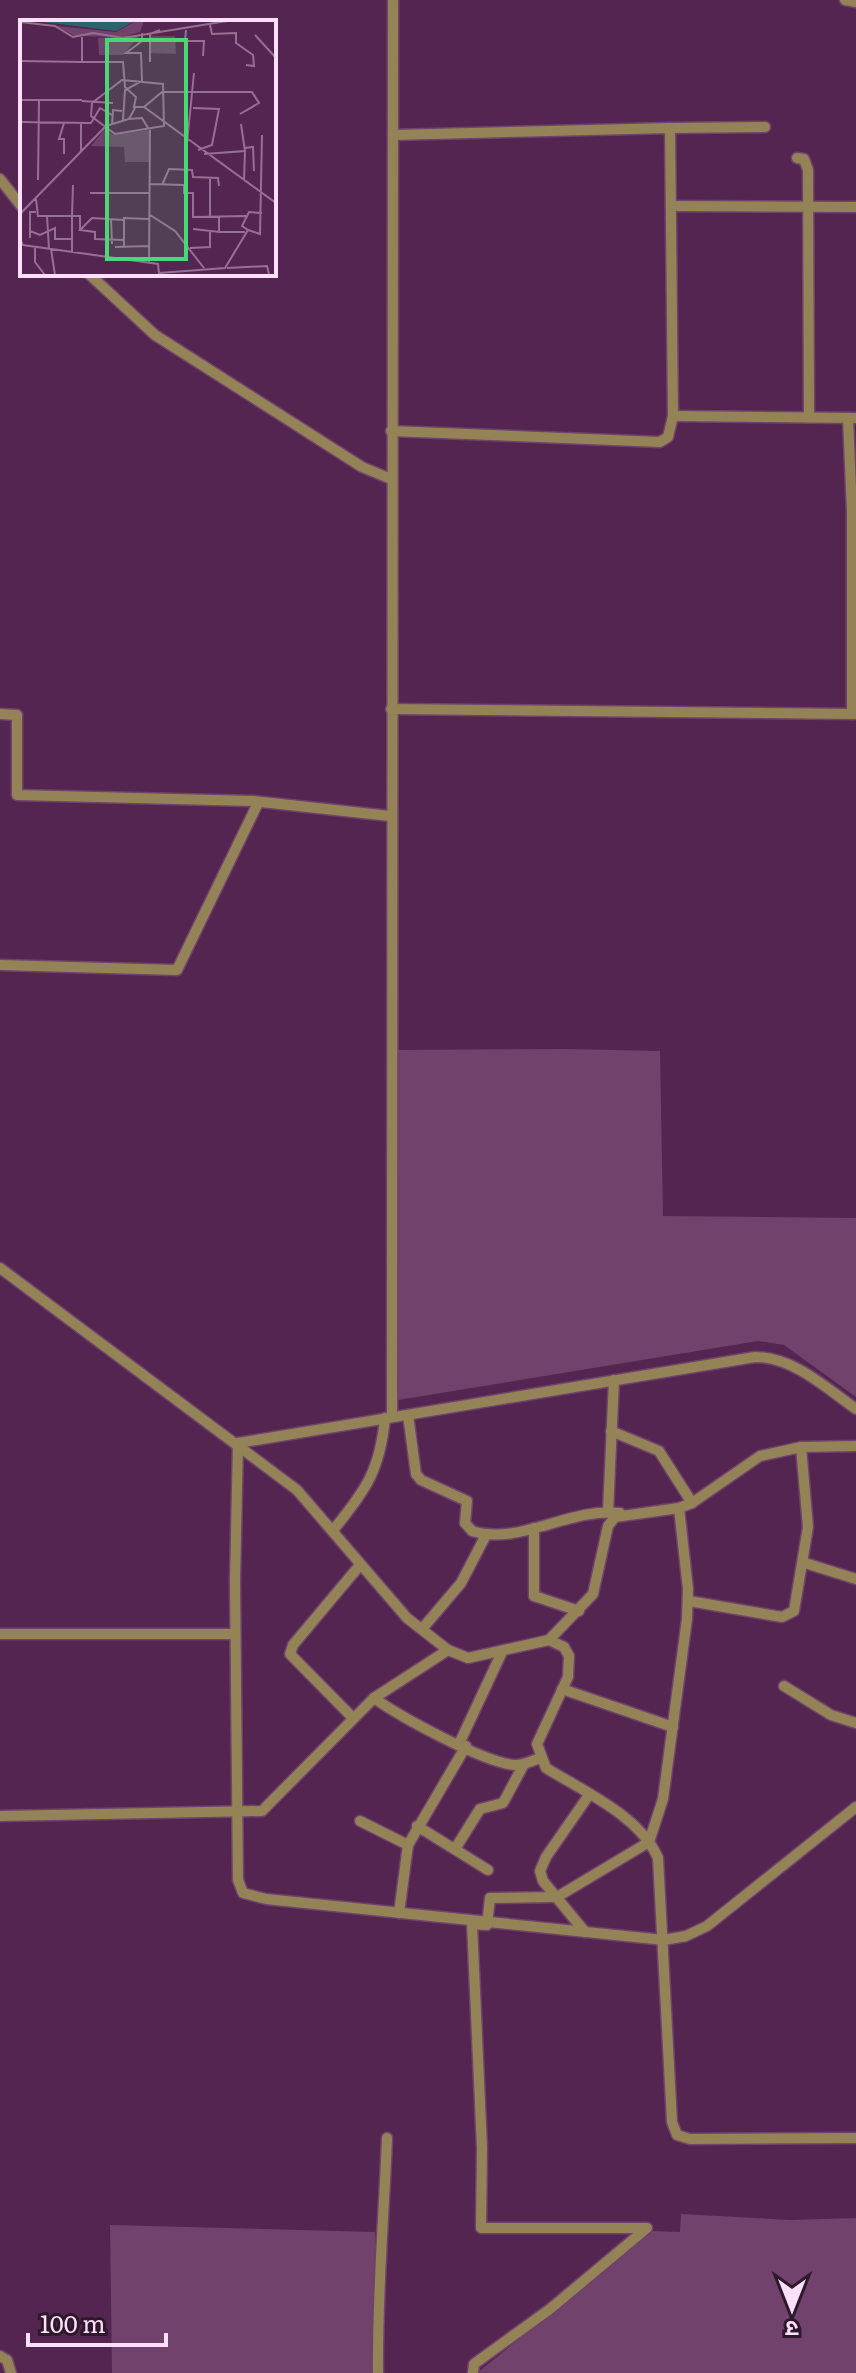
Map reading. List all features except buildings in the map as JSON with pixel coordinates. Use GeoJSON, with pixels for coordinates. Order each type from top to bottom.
{"type":"FeatureCollection","features":[{"type":"Feature","properties":{"kind":"street"},"geometry":{"type":"LineString","coordinates":[[334,1529],[373,1477],[388,1418],[393,0]]}},
{"type":"Feature","properties":{"kind":"street"},"geometry":{"type":"LineString","coordinates":[[845,0],[856,2]]}},
{"type":"Feature","properties":{"kind":"street"},"geometry":{"type":"LineString","coordinates":[[393,135],[765,127]]}},
{"type":"Feature","properties":{"kind":"street"},"geometry":{"type":"LineString","coordinates":[[391,431],[660,442],[668,437],[673,416],[669,128]]}},
{"type":"Feature","properties":{"kind":"street"},"geometry":{"type":"LineString","coordinates":[[797,158],[804,159],[808,170],[809,417]]}},
{"type":"Feature","properties":{"kind":"street"},"geometry":{"type":"LineString","coordinates":[[0,179],[20,204]]}},
{"type":"Feature","properties":{"kind":"street"},"geometry":{"type":"LineString","coordinates":[[671,206],[856,207]]}},
{"type":"Feature","properties":{"kind":"street"},"geometry":{"type":"LineString","coordinates":[[91,276],[155,335],[270,405],[362,467],[391,479]]}},
{"type":"Feature","properties":{"kind":"street"},"geometry":{"type":"LineString","coordinates":[[391,709],[854,714],[852,418],[673,416]]}},
{"type":"Feature","properties":{"kind":"street"},"geometry":{"type":"LineString","coordinates":[[0,714],[17,715],[17,795],[258,803],[390,816]]}},
{"type":"Feature","properties":{"kind":"street"},"geometry":{"type":"LineString","coordinates":[[0,965],[177,970],[258,803]]}},
{"type":"Feature","properties":{"kind":"street"},"geometry":{"type":"LineString","coordinates":[[0,1268],[305,1496],[407,1618],[448,1650],[468,1658],[549,1640],[579,1611],[598,1581],[608,1526],[622,1514]]}},
{"type":"Feature","properties":{"kind":"street"},"geometry":{"type":"LineString","coordinates":[[238,1443],[764,1357],[797,1369],[856,1409]]}},
{"type":"Feature","properties":{"kind":"street"},"geometry":{"type":"LineString","coordinates":[[608,1512],[614,1380]]}},
{"type":"Feature","properties":{"kind":"street"},"geometry":{"type":"LineString","coordinates":[[408,1415],[419,1478],[467,1501],[467,1527],[486,1535],[534,1528],[579,1515],[679,1508],[692,1503],[760,1456],[801,1447],[856,1446]]}},
{"type":"Feature","properties":{"kind":"street"},"geometry":{"type":"LineString","coordinates":[[611,1431],[659,1451],[692,1503]]}},
{"type":"Feature","properties":{"kind":"street"},"geometry":{"type":"LineString","coordinates":[[238,1443],[235,1634],[238,1880],[243,1893],[266,1899],[664,1940],[686,1936],[707,1926],[856,1807]]}},
{"type":"Feature","properties":{"kind":"street"},"geometry":{"type":"LineString","coordinates":[[689,1601],[787,1617],[797,1605],[805,1563],[808,1518],[801,1447]]}},
{"type":"Feature","properties":{"kind":"street"},"geometry":{"type":"LineString","coordinates":[[473,2373],[474,2364],[550,2309],[647,2228],[481,2228],[482,2148],[472,1924],[487,1925],[490,1898],[557,1897],[649,1842],[663,1799],[689,1601],[679,1508]]}},
{"type":"Feature","properties":{"kind":"street"},"geometry":{"type":"LineString","coordinates":[[534,1528],[534,1596],[579,1611]]}},
{"type":"Feature","properties":{"kind":"street"},"geometry":{"type":"LineString","coordinates":[[422,1629],[461,1583],[486,1535]]}},
{"type":"Feature","properties":{"kind":"street"},"geometry":{"type":"LineString","coordinates":[[805,1563],[856,1579]]}},
{"type":"Feature","properties":{"kind":"street"},"geometry":{"type":"LineString","coordinates":[[352,1717],[292,1660],[290,1650],[360,1565]]}},
{"type":"Feature","properties":{"kind":"street"},"geometry":{"type":"LineString","coordinates":[[0,1634],[235,1634]]}},
{"type":"Feature","properties":{"kind":"street"},"geometry":{"type":"LineString","coordinates":[[549,1640],[564,1647],[569,1656],[568,1677],[537,1744],[540,1758],[546,1768],[627,1821],[649,1842],[659,1864],[672,2122],[677,2135],[690,2139],[856,2138]]}},
{"type":"Feature","properties":{"kind":"street"},"geometry":{"type":"LineString","coordinates":[[0,1816],[267,1809],[352,1717],[374,1698],[448,1650]]}},
{"type":"Feature","properties":{"kind":"street"},"geometry":{"type":"LineString","coordinates":[[399,1913],[408,1845],[462,1745],[502,1652]]}},
{"type":"Feature","properties":{"kind":"street"},"geometry":{"type":"LineString","coordinates":[[784,1686],[831,1715],[854,1720]]}},
{"type":"Feature","properties":{"kind":"street"},"geometry":{"type":"LineString","coordinates":[[562,1689],[673,1727]]}},
{"type":"Feature","properties":{"kind":"street"},"geometry":{"type":"LineString","coordinates":[[374,1698],[462,1745],[504,1763],[524,1764],[540,1758]]}},
{"type":"Feature","properties":{"kind":"street"},"geometry":{"type":"LineString","coordinates":[[455,1849],[480,1809],[503,1803],[524,1764]]}},
{"type":"Feature","properties":{"kind":"street"},"geometry":{"type":"LineString","coordinates":[[585,1932],[540,1876],[541,1866],[589,1795]]}},
{"type":"Feature","properties":{"kind":"street"},"geometry":{"type":"LineString","coordinates":[[360,1821],[408,1845]]}},
{"type":"Feature","properties":{"kind":"street"},"geometry":{"type":"LineString","coordinates":[[417,1826],[488,1870]]}},
{"type":"Feature","properties":{"kind":"street"},"geometry":{"type":"LineString","coordinates":[[378,2373],[379,2249],[385,2224],[387,2138]]}},
{"type":"Feature","properties":{"kind":"street"},"geometry":{"type":"LineString","coordinates":[[0,2356],[7,2360],[11,2373]]}},
{"type":"Feature","properties":{"kind":"shaded area"},"geometry":{"type":"Polygon","coordinates":[[[397,1050],[660,1051],[663,1216],[856,1218],[856,1397],[784,1345],[758,1341],[398,1400],[397,1050]]]}},
{"type":"Feature","properties":{"kind":"shaded area"},"geometry":{"type":"Polygon","coordinates":[[[681,2214],[790,2220],[856,2218],[856,2373],[477,2373],[653,2231],[680,2232],[681,2214]]]}},
{"type":"Feature","properties":{"kind":"shaded area"},"geometry":{"type":"Polygon","coordinates":[[[110,2225],[375,2232],[374,2373],[112,2373],[110,2225]]]}}]}
